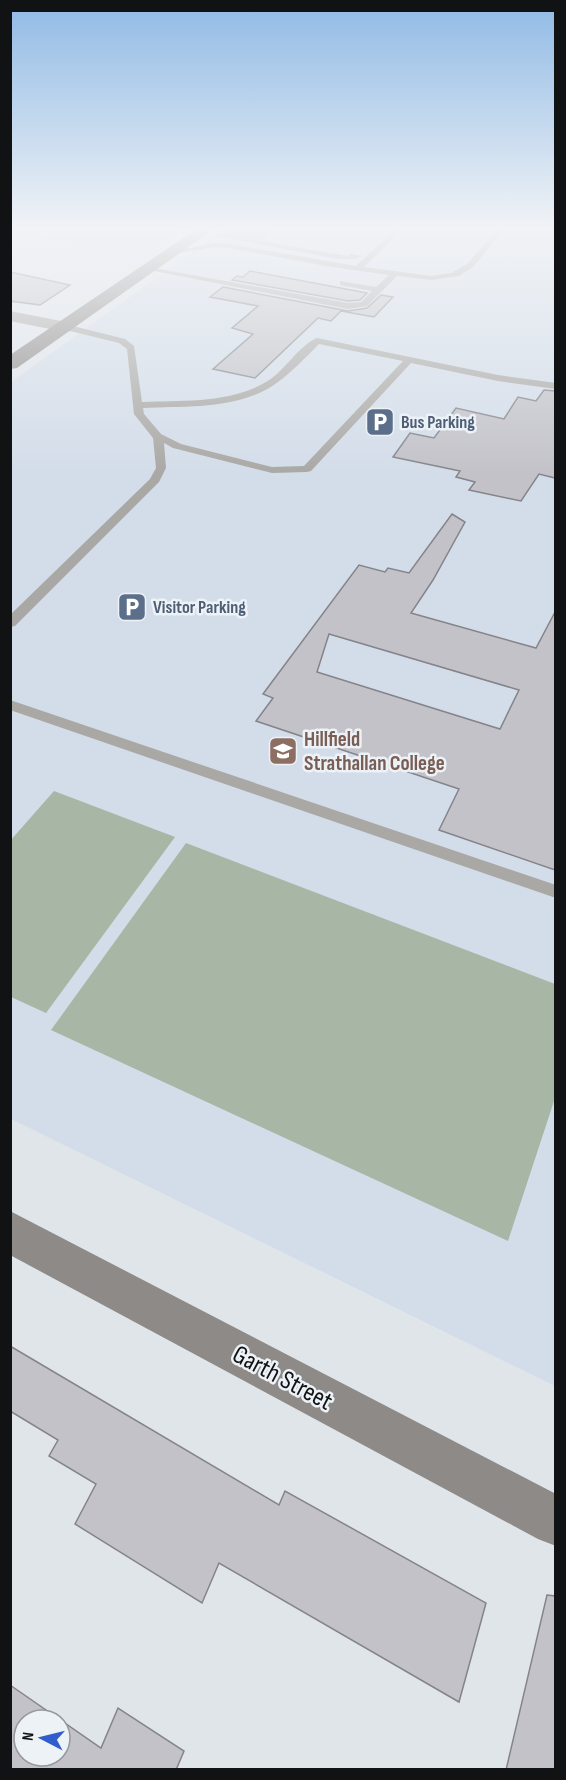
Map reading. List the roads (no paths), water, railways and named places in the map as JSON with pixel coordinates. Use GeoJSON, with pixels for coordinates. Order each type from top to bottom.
{"type":"FeatureCollection","features":[{"type":"Feature","properties":{"kind":"main road"},"geometry":{"type":"LineString","coordinates":[[10,364],[91,309]]}},
{"type":"Feature","properties":{"kind":"main road","name":"Garth Street"},"geometry":{"type":"LineString","coordinates":[[10,1232],[555,1521]]}},
{"type":"Feature","properties":{"kind":"street"},"geometry":{"type":"LineString","coordinates":[[10,316],[65,327]]}},
{"type":"Feature","properties":{"kind":"lane"},"geometry":{"type":"LineString","coordinates":[[65,327],[115,339],[131,348],[137,405],[142,421],[158,437],[177,446],[272,470],[307,469],[410,358]]}},
{"type":"Feature","properties":{"kind":"lane"},"geometry":{"type":"LineString","coordinates":[[137,405],[224,399],[255,391],[281,376],[317,341],[506,379],[555,386]]}},
{"type":"Feature","properties":{"kind":"lane"},"geometry":{"type":"LineString","coordinates":[[10,623],[155,480],[162,468],[158,437]]}},
{"type":"Feature","properties":{"kind":"lane"},"geometry":{"type":"LineString","coordinates":[[10,705],[555,892]]}},
{"type":"Feature","properties":{"kind":"place","name":"Bus Parking"},"geometry":{"type":"Point","coordinates":[380,422]}},
{"type":"Feature","properties":{"kind":"place","name":"Visitor Parking"},"geometry":{"type":"Point","coordinates":[132,607]}},
{"type":"Feature","properties":{"kind":"place","name":"Hillfield Strathallan College"},"geometry":{"type":"Point","coordinates":[283,751]}}]}
